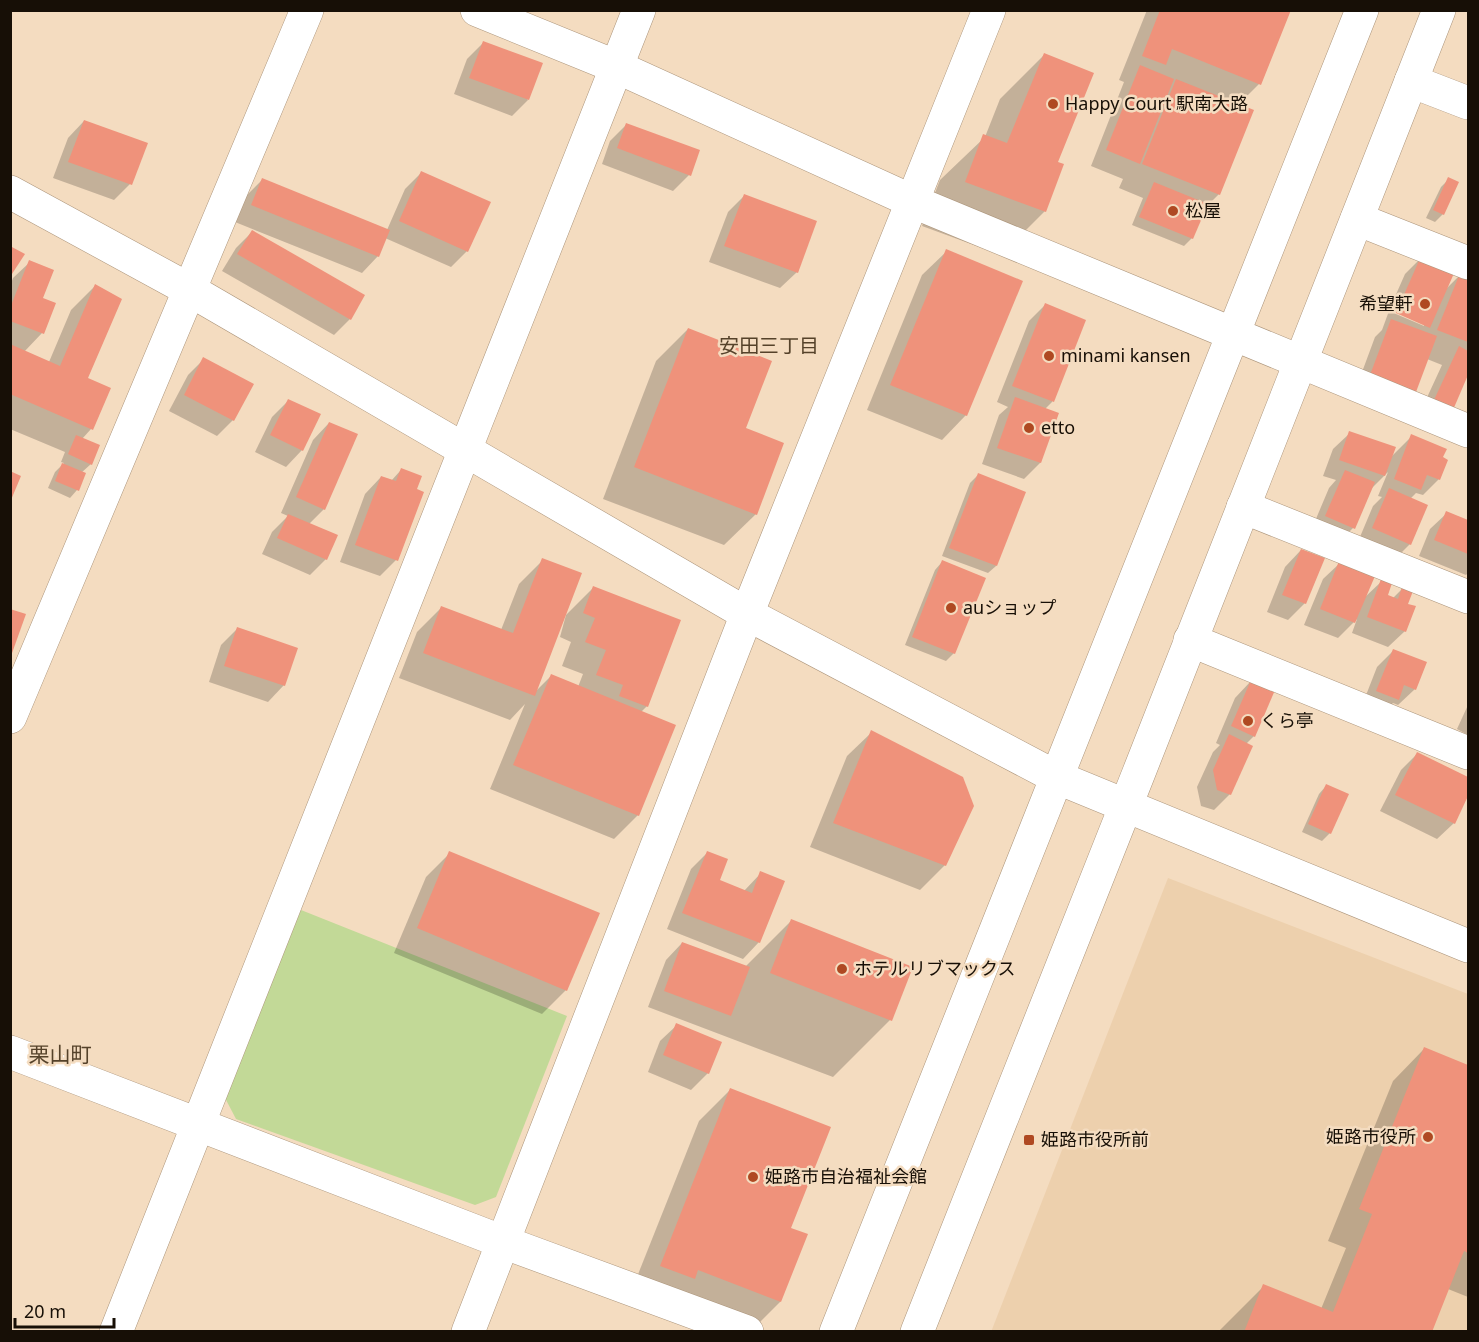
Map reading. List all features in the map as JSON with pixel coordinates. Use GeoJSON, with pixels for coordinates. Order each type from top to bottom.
{"type":"FeatureCollection","features":[{"type":"Feature","properties":{"kind":"street"},"geometry":{"type":"LineString","coordinates":[[10,717],[307,10]]}},
{"type":"Feature","properties":{"kind":"street"},"geometry":{"type":"LineString","coordinates":[[477,10],[617,67],[914,202],[1468,431]]}},
{"type":"Feature","properties":{"kind":"street"},"geometry":{"type":"LineString","coordinates":[[116,1332],[639,10]]}},
{"type":"Feature","properties":{"kind":"street"},"geometry":{"type":"LineString","coordinates":[[468,1332],[747,614],[989,10]]}},
{"type":"Feature","properties":{"kind":"street"},"geometry":{"type":"LineString","coordinates":[[836,1332],[1362,10]]}},
{"type":"Feature","properties":{"kind":"street"},"geometry":{"type":"LineString","coordinates":[[917,1332],[1127,807],[1190,639],[1439,10]]}},
{"type":"Feature","properties":{"kind":"street"},"geometry":{"type":"LineString","coordinates":[[1411,81],[1468,103]]}},
{"type":"Feature","properties":{"kind":"street"},"geometry":{"type":"LineString","coordinates":[[10,192],[188,289],[747,614],[1056,777],[1468,946]]}},
{"type":"Feature","properties":{"kind":"street"},"geometry":{"type":"LineString","coordinates":[[1357,219],[1468,263]]}},
{"type":"Feature","properties":{"kind":"street"},"geometry":{"type":"LineString","coordinates":[[1243,507],[1468,597]]}},
{"type":"Feature","properties":{"kind":"street"},"geometry":{"type":"LineString","coordinates":[[1190,639],[1468,753]]}},
{"type":"Feature","properties":{"kind":"street"},"geometry":{"type":"LineString","coordinates":[[10,1052],[503,1242],[747,1332]]}},
{"type":"Feature","properties":{"kind":"shaded area"},"geometry":{"type":"Polygon","coordinates":[[[1168,878],[1468,994],[1468,1331],[991,1332],[1168,878]]]}},
{"type":"Feature","properties":{"kind":"green space"},"geometry":{"type":"Polygon","coordinates":[[[301,910],[567,1016],[496,1197],[475,1205],[236,1119],[224,1096],[301,910]]]}},
{"type":"Feature","properties":{"kind":"building"},"geometry":{"type":"Polygon","coordinates":[[[1160,10],[1291,10],[1261,85],[1172,49],[1166,65],[1142,56],[1160,10]]]}},
{"type":"Feature","properties":{"kind":"building"},"geometry":{"type":"Polygon","coordinates":[[[483,41],[543,63],[529,100],[469,78],[483,41]]]}},
{"type":"Feature","properties":{"kind":"building","name":"Happy Court 駅南大路"},"geometry":{"type":"Polygon","coordinates":[[[1044,53],[1094,73],[1058,162],[1064,164],[1046,212],[965,182],[983,134],[1007,143],[1044,53]]]}},
{"type":"Feature","properties":{"kind":"building"},"geometry":{"type":"Polygon","coordinates":[[[1140,65],[1174,79],[1140,164],[1106,150],[1140,65]]]}},
{"type":"Feature","properties":{"kind":"building"},"geometry":{"type":"Polygon","coordinates":[[[1176,79],[1254,110],[1220,195],[1142,164],[1176,79]]]}},
{"type":"Feature","properties":{"kind":"building"},"geometry":{"type":"Polygon","coordinates":[[[84,120],[148,143],[132,185],[68,162],[84,120]]]}},
{"type":"Feature","properties":{"kind":"building"},"geometry":{"type":"Polygon","coordinates":[[[626,123],[700,150],[691,176],[617,148],[626,123]]]}},
{"type":"Feature","properties":{"kind":"building"},"geometry":{"type":"Polygon","coordinates":[[[421,171],[491,202],[468,252],[399,221],[421,171]]]}},
{"type":"Feature","properties":{"kind":"building"},"geometry":{"type":"Polygon","coordinates":[[[1448,177],[1459,182],[1444,215],[1433,210],[1448,177]]]}},
{"type":"Feature","properties":{"kind":"building"},"geometry":{"type":"Polygon","coordinates":[[[262,178],[390,230],[379,257],[251,205],[262,178]]]}},
{"type":"Feature","properties":{"kind":"building","name":"松屋"},"geometry":{"type":"Polygon","coordinates":[[[1154,182],[1208,204],[1193,239],[1139,217],[1154,182]]]}},
{"type":"Feature","properties":{"kind":"building"},"geometry":{"type":"Polygon","coordinates":[[[744,194],[817,221],[798,273],[724,246],[744,194]]]}},
{"type":"Feature","properties":{"kind":"building"},"geometry":{"type":"Polygon","coordinates":[[[252,230],[365,295],[351,320],[237,254],[252,230]]]}},
{"type":"Feature","properties":{"kind":"building"},"geometry":{"type":"Polygon","coordinates":[[[10,246],[25,254],[10,277],[10,246]]]}},
{"type":"Feature","properties":{"kind":"building"},"geometry":{"type":"Polygon","coordinates":[[[946,249],[1023,281],[967,416],[890,385],[946,249]]]}},
{"type":"Feature","properties":{"kind":"building"},"geometry":{"type":"Polygon","coordinates":[[[1421,256],[1455,271],[1430,328],[1396,313],[1421,256]]]}},
{"type":"Feature","properties":{"kind":"building"},"geometry":{"type":"Polygon","coordinates":[[[29,260],[54,270],[43,298],[56,303],[44,334],[10,321],[10,308],[29,260]]]}},
{"type":"Feature","properties":{"kind":"building"},"geometry":{"type":"Polygon","coordinates":[[[1460,273],[1468,277],[1468,342],[1437,330],[1460,273]]]}},
{"type":"Feature","properties":{"kind":"building"},"geometry":{"type":"Polygon","coordinates":[[[95,284],[122,299],[88,378],[111,388],[93,430],[10,394],[10,344],[60,366],[95,284]]]}},
{"type":"Feature","properties":{"kind":"building"},"geometry":{"type":"Polygon","coordinates":[[[1045,303],[1086,320],[1054,402],[1012,386],[1045,303]]]}},
{"type":"Feature","properties":{"kind":"building"},"geometry":{"type":"Polygon","coordinates":[[[1391,319],[1437,336],[1416,392],[1370,375],[1391,319]]]}},
{"type":"Feature","properties":{"kind":"building"},"geometry":{"type":"Polygon","coordinates":[[[688,328],[772,361],[746,428],[784,443],[757,515],[634,467],[688,328]]]}},
{"type":"Feature","properties":{"kind":"building"},"geometry":{"type":"Polygon","coordinates":[[[1459,346],[1468,351],[1468,375],[1453,410],[1434,400],[1459,346]]]}},
{"type":"Feature","properties":{"kind":"building"},"geometry":{"type":"Polygon","coordinates":[[[203,357],[254,384],[234,421],[184,395],[203,357]]]}},
{"type":"Feature","properties":{"kind":"building"},"geometry":{"type":"Polygon","coordinates":[[[1015,397],[1059,413],[1041,463],[997,448],[1015,397]]]}},
{"type":"Feature","properties":{"kind":"building"},"geometry":{"type":"Polygon","coordinates":[[[288,399],[321,414],[303,451],[270,435],[288,399]]]}},
{"type":"Feature","properties":{"kind":"building"},"geometry":{"type":"Polygon","coordinates":[[[329,422],[358,434],[325,510],[296,497],[329,422]]]}},
{"type":"Feature","properties":{"kind":"building"},"geometry":{"type":"Polygon","coordinates":[[[1349,431],[1396,447],[1385,476],[1339,460],[1349,431]]]}},
{"type":"Feature","properties":{"kind":"building"},"geometry":{"type":"Polygon","coordinates":[[[1411,434],[1447,449],[1443,457],[1448,460],[1440,480],[1427,475],[1421,490],[1394,479],[1411,434]]]}},
{"type":"Feature","properties":{"kind":"building"},"geometry":{"type":"Polygon","coordinates":[[[76,435],[100,445],[92,465],[68,454],[76,435]]]}},
{"type":"Feature","properties":{"kind":"building"},"geometry":{"type":"Polygon","coordinates":[[[62,463],[86,473],[79,491],[55,481],[62,463]]]}},
{"type":"Feature","properties":{"kind":"building"},"geometry":{"type":"Polygon","coordinates":[[[401,468],[422,476],[417,489],[424,492],[398,561],[355,545],[381,476],[396,481],[401,468]]]}},
{"type":"Feature","properties":{"kind":"building"},"geometry":{"type":"Polygon","coordinates":[[[1345,470],[1375,482],[1355,529],[1325,516],[1345,470]]]}},
{"type":"Feature","properties":{"kind":"building"},"geometry":{"type":"Polygon","coordinates":[[[10,471],[21,476],[11,500],[10,500],[10,471]]]}},
{"type":"Feature","properties":{"kind":"building"},"geometry":{"type":"Polygon","coordinates":[[[978,473],[1026,492],[997,566],[949,548],[978,473]]]}},
{"type":"Feature","properties":{"kind":"building"},"geometry":{"type":"Polygon","coordinates":[[[1389,488],[1428,505],[1411,545],[1372,528],[1389,488]]]}},
{"type":"Feature","properties":{"kind":"building"},"geometry":{"type":"Polygon","coordinates":[[[1446,511],[1468,520],[1468,554],[1434,540],[1446,511]]]}},
{"type":"Feature","properties":{"kind":"building"},"geometry":{"type":"Polygon","coordinates":[[[288,514],[338,535],[327,560],[277,538],[288,514]]]}},
{"type":"Feature","properties":{"kind":"building"},"geometry":{"type":"Polygon","coordinates":[[[1301,549],[1325,558],[1306,604],[1282,595],[1301,549]]]}},
{"type":"Feature","properties":{"kind":"building"},"geometry":{"type":"Polygon","coordinates":[[[542,558],[582,573],[535,696],[423,653],[441,606],[513,633],[542,558]]]}},
{"type":"Feature","properties":{"kind":"building"},"geometry":{"type":"Polygon","coordinates":[[[942,560],[986,578],[955,654],[912,637],[942,560]]]}},
{"type":"Feature","properties":{"kind":"building"},"geometry":{"type":"Polygon","coordinates":[[[1339,561],[1375,576],[1355,623],[1320,609],[1339,561]]]}},
{"type":"Feature","properties":{"kind":"building"},"geometry":{"type":"Polygon","coordinates":[[[1381,579],[1392,583],[1388,595],[1398,599],[1402,587],[1413,591],[1408,604],[1416,606],[1406,632],[1367,617],[1381,579]]]}},
{"type":"Feature","properties":{"kind":"building"},"geometry":{"type":"Polygon","coordinates":[[[593,586],[681,620],[648,707],[619,696],[623,685],[596,675],[606,650],[585,642],[595,618],[583,613],[593,586]]]}},
{"type":"Feature","properties":{"kind":"building"},"geometry":{"type":"Polygon","coordinates":[[[10,609],[26,614],[11,656],[10,656],[10,609]]]}},
{"type":"Feature","properties":{"kind":"building"},"geometry":{"type":"Polygon","coordinates":[[[237,627],[298,648],[285,686],[224,666],[237,627]]]}},
{"type":"Feature","properties":{"kind":"building"},"geometry":{"type":"Polygon","coordinates":[[[1393,649],[1427,662],[1416,690],[1404,685],[1399,700],[1376,691],[1393,649]]]}},
{"type":"Feature","properties":{"kind":"building"},"geometry":{"type":"Polygon","coordinates":[[[551,674],[676,725],[639,816],[513,765],[551,674]]]}},
{"type":"Feature","properties":{"kind":"building"},"geometry":{"type":"Polygon","coordinates":[[[1251,680],[1275,690],[1255,737],[1231,726],[1251,680]]]}},
{"type":"Feature","properties":{"kind":"building"},"geometry":{"type":"Polygon","coordinates":[[[871,730],[963,777],[974,806],[946,866],[833,823],[871,730]]]}},
{"type":"Feature","properties":{"kind":"building"},"geometry":{"type":"Polygon","coordinates":[[[1229,734],[1253,746],[1231,795],[1217,790],[1213,770],[1229,734]]]}},
{"type":"Feature","properties":{"kind":"building"},"geometry":{"type":"Polygon","coordinates":[[[1417,752],[1468,777],[1468,796],[1455,824],[1395,795],[1417,752]]]}},
{"type":"Feature","properties":{"kind":"building"},"geometry":{"type":"Polygon","coordinates":[[[1326,784],[1349,794],[1331,834],[1308,824],[1326,784]]]}},
{"type":"Feature","properties":{"kind":"building"},"geometry":{"type":"Polygon","coordinates":[[[449,851],[600,913],[567,991],[417,928],[449,851]]]}},
{"type":"Feature","properties":{"kind":"building"},"geometry":{"type":"Polygon","coordinates":[[[707,851],[728,859],[720,880],[752,893],[760,871],[785,881],[760,943],[682,913],[707,851]]]}},
{"type":"Feature","properties":{"kind":"building"},"geometry":{"type":"Polygon","coordinates":[[[791,919],[913,967],[892,1021],[770,973],[791,919]]]}},
{"type":"Feature","properties":{"kind":"building"},"geometry":{"type":"Polygon","coordinates":[[[682,942],[750,967],[731,1016],[664,991],[682,942]]]}},
{"type":"Feature","properties":{"kind":"building"},"geometry":{"type":"Polygon","coordinates":[[[676,1023],[722,1042],[709,1074],[663,1055],[676,1023]]]}},
{"type":"Feature","properties":{"kind":"building"},"geometry":{"type":"Polygon","coordinates":[[[1424,1047],[1468,1065],[1468,1253],[1464,1251],[1432,1332],[1244,1332],[1263,1284],[1333,1312],[1372,1214],[1359,1209],[1424,1047]]]}},
{"type":"Feature","properties":{"kind":"building","name":"姫路市自治福祉会館"},"geometry":{"type":"Polygon","coordinates":[[[730,1088],[831,1127],[791,1228],[808,1234],[781,1302],[698,1270],[695,1279],[660,1266],[730,1088]]]}},
{"type":"Feature","properties":{"kind":"place","name":"Happy Court 駅南大路"},"geometry":{"type":"Point","coordinates":[1053,104]}},
{"type":"Feature","properties":{"kind":"place","name":"松屋"},"geometry":{"type":"Point","coordinates":[1173,211]}},
{"type":"Feature","properties":{"kind":"place","name":"希望軒"},"geometry":{"type":"Point","coordinates":[1425,304]}},
{"type":"Feature","properties":{"kind":"place","name":"minami kansen"},"geometry":{"type":"Point","coordinates":[1049,356]}},
{"type":"Feature","properties":{"kind":"place","name":"etto"},"geometry":{"type":"Point","coordinates":[1029,428]}},
{"type":"Feature","properties":{"kind":"place","name":"auショップ"},"geometry":{"type":"Point","coordinates":[951,608]}},
{"type":"Feature","properties":{"kind":"place","name":"くら亭"},"geometry":{"type":"Point","coordinates":[1248,721]}},
{"type":"Feature","properties":{"kind":"place","name":"ホテルリブマックス"},"geometry":{"type":"Point","coordinates":[842,969]}},
{"type":"Feature","properties":{"kind":"place","name":"姫路市役所"},"geometry":{"type":"Point","coordinates":[1428,1137]}},
{"type":"Feature","properties":{"kind":"place","name":"姫路市役所前"},"geometry":{"type":"Point","coordinates":[1029,1140]}},
{"type":"Feature","properties":{"kind":"place","name":"姫路市自治福祉会館"},"geometry":{"type":"Point","coordinates":[753,1177]}},
{"type":"Feature","properties":{"kind":"district","name":"安田三丁目"},"geometry":{"type":"Point","coordinates":[769,346]}},
{"type":"Feature","properties":{"kind":"district","name":"栗山町"},"geometry":{"type":"Point","coordinates":[60,1055]}}]}
